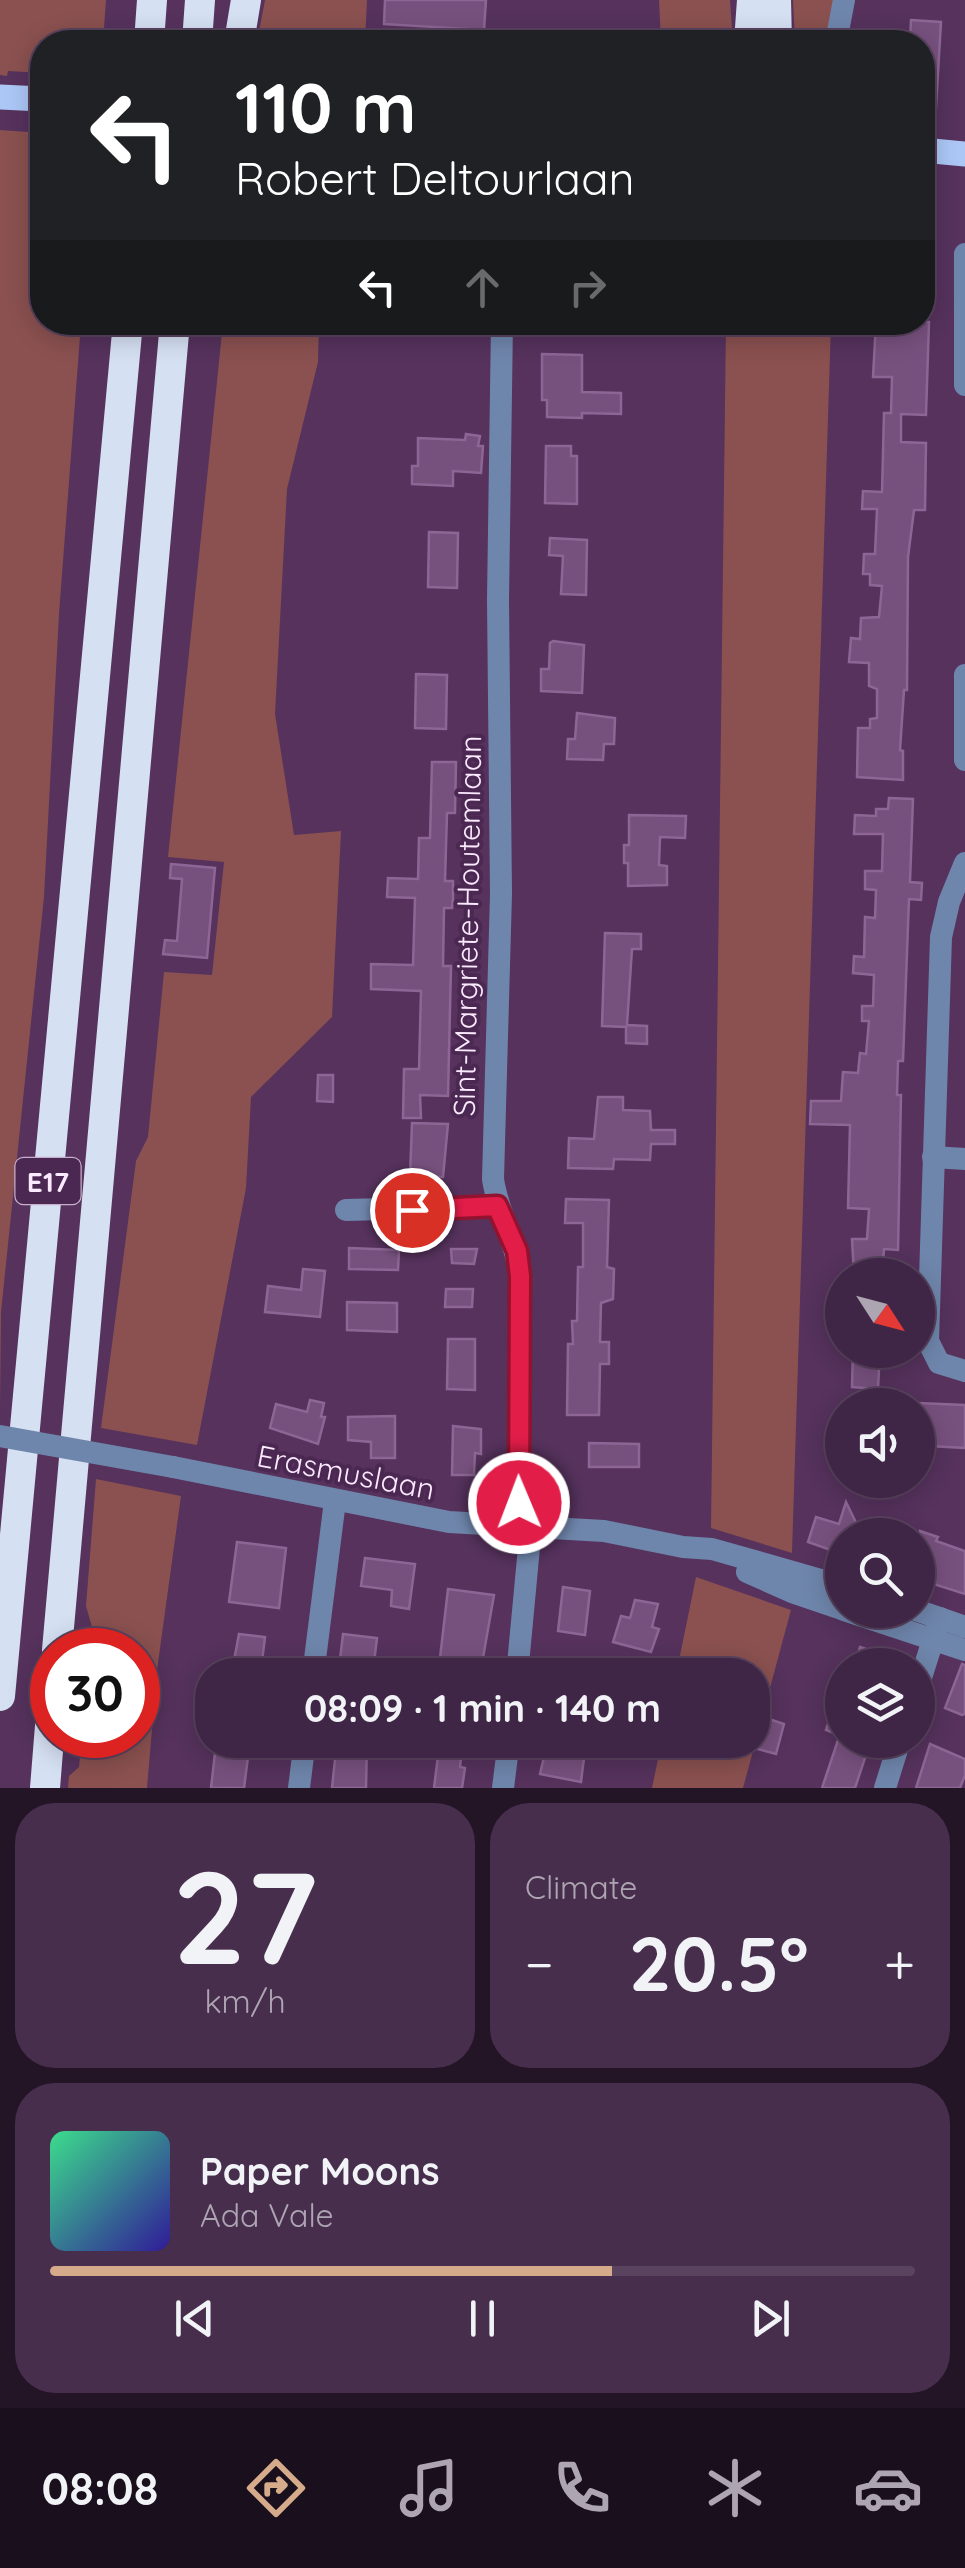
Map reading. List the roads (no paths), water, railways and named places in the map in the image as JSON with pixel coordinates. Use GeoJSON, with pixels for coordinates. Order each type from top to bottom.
{"type":"FeatureCollection","features":[{"type":"Feature","properties":{"kind":"highway"},"geometry":{"type":"LineString","coordinates":[[150,30],[152,0]]}},
{"type":"Feature","properties":{"kind":"highway"},"geometry":{"type":"LineString","coordinates":[[198,30],[200,0]]}},
{"type":"Feature","properties":{"kind":"highway"},"geometry":{"type":"LineString","coordinates":[[241,30],[246,0]]}},
{"type":"Feature","properties":{"kind":"highway"},"geometry":{"type":"LineString","coordinates":[[760,3],[766,30]]}},
{"type":"Feature","properties":{"kind":"highway","name":"E17"},"geometry":{"type":"LineString","coordinates":[[0,1696],[127,335]]}},
{"type":"Feature","properties":{"kind":"highway","name":"E17"},"geometry":{"type":"LineString","coordinates":[[59,1628],[174,335]]}},
{"type":"Feature","properties":{"kind":"highway"},"geometry":{"type":"LineString","coordinates":[[45,1788],[47,1758]]}},
{"type":"Feature","properties":{"kind":"main road"},"geometry":{"type":"LineString","coordinates":[[2,97],[30,98]]}},
{"type":"Feature","properties":{"kind":"main road"},"geometry":{"type":"LineString","coordinates":[[935,151],[965,154]]}},
{"type":"Feature","properties":{"kind":"street"},"geometry":{"type":"LineString","coordinates":[[838,30],[844,0]]}},
{"type":"Feature","properties":{"kind":"street"},"geometry":{"type":"LineString","coordinates":[[965,254],[965,385]]}},
{"type":"Feature","properties":{"kind":"street","name":"Sint-Margriete-Houtemlaan"},"geometry":{"type":"LineString","coordinates":[[502,335],[498,600],[501,894],[493,1179],[497,1206],[517,1251],[520,1276],[526,1526],[517,1658]]}},
{"type":"Feature","properties":{"kind":"street"},"geometry":{"type":"LineString","coordinates":[[965,676],[965,760]]}},
{"type":"Feature","properties":{"kind":"street"},"geometry":{"type":"LineString","coordinates":[[965,863],[949,902],[941,938],[928,1341],[939,1363],[965,1372]]}},
{"type":"Feature","properties":{"kind":"street"},"geometry":{"type":"LineString","coordinates":[[941,938],[965,938]]}},
{"type":"Feature","properties":{"kind":"street"},"geometry":{"type":"LineString","coordinates":[[933,1157],[965,1160]]}},
{"type":"Feature","properties":{"kind":"street"},"geometry":{"type":"LineString","coordinates":[[346,1210],[497,1206]]}},
{"type":"Feature","properties":{"kind":"street","name":"Erasmuslaan"},"geometry":{"type":"LineString","coordinates":[[0,1436],[449,1522],[604,1531],[684,1547]]}},
{"type":"Feature","properties":{"kind":"street"},"geometry":{"type":"LineString","coordinates":[[315,1658],[335,1501]]}},
{"type":"Feature","properties":{"kind":"street"},"geometry":{"type":"LineString","coordinates":[[684,1547],[712,1549],[825,1581]]}},
{"type":"Feature","properties":{"kind":"street"},"geometry":{"type":"LineString","coordinates":[[684,1547],[825,1603]]}},
{"type":"Feature","properties":{"kind":"street"},"geometry":{"type":"LineString","coordinates":[[931,1628],[965,1627]]}},
{"type":"Feature","properties":{"kind":"street"},"geometry":{"type":"LineString","coordinates":[[936,1629],[965,1650]]}},
{"type":"Feature","properties":{"kind":"street"},"geometry":{"type":"LineString","coordinates":[[930,1648],[936,1629]]}},
{"type":"Feature","properties":{"kind":"street"},"geometry":{"type":"LineString","coordinates":[[299,1788],[303,1758]]}},
{"type":"Feature","properties":{"kind":"street"},"geometry":{"type":"LineString","coordinates":[[503,1788],[506,1758]]}},
{"type":"Feature","properties":{"kind":"street"},"geometry":{"type":"LineString","coordinates":[[884,1788],[894,1758]]}}]}
